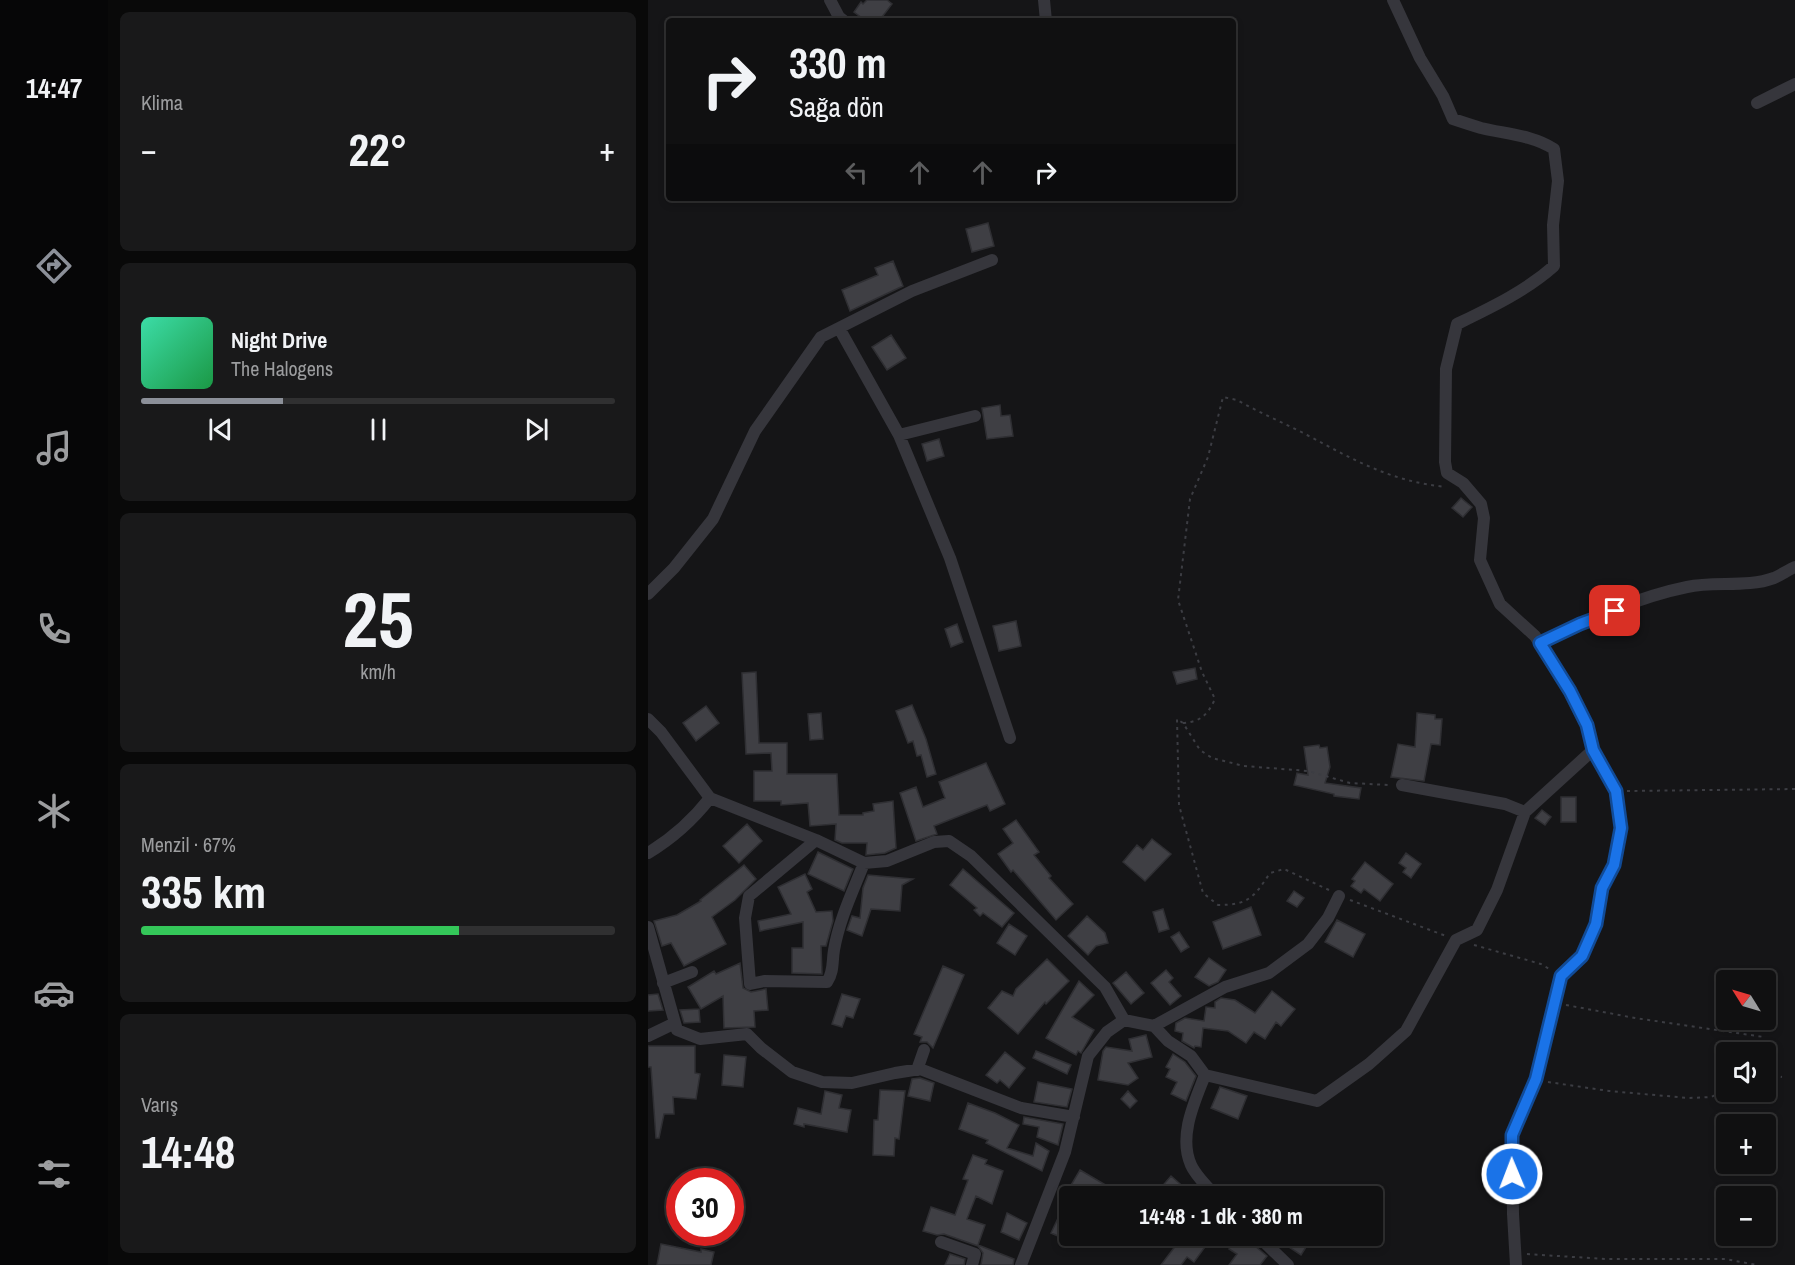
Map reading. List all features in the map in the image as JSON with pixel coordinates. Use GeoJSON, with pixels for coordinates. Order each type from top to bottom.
{"type":"FeatureCollection","features":[{"type":"Feature","properties":{"kind":"street"},"geometry":{"type":"LineString","coordinates":[[830,0],[840,18]]}},
{"type":"Feature","properties":{"kind":"street"},"geometry":{"type":"LineString","coordinates":[[1044,0],[1046,18]]}},
{"type":"Feature","properties":{"kind":"street"},"geometry":{"type":"LineString","coordinates":[[1393,0],[1453,119],[1482,128],[1512,133],[1544,143],[1554,150],[1558,181],[1553,225],[1554,266],[1502,300],[1456,324],[1446,369],[1445,462],[1447,473],[1463,483],[1481,504],[1485,518],[1480,560],[1500,604],[1536,636],[1570,691],[1587,725],[1593,750],[1616,791],[1621,828],[1614,865],[1602,888],[1596,924],[1582,956],[1561,976],[1536,1079],[1512,1135],[1515,1259]]}},
{"type":"Feature","properties":{"kind":"street"},"geometry":{"type":"LineString","coordinates":[[1757,103],[1795,84]]}},
{"type":"Feature","properties":{"kind":"street"},"geometry":{"type":"LineString","coordinates":[[648,594],[675,568],[713,519],[755,431],[821,337],[912,291],[992,260]]}},
{"type":"Feature","properties":{"kind":"street"},"geometry":{"type":"LineString","coordinates":[[839,328],[899,435],[950,558],[1010,738]]}},
{"type":"Feature","properties":{"kind":"street"},"geometry":{"type":"LineString","coordinates":[[899,435],[975,416]]}},
{"type":"Feature","properties":{"kind":"street"},"geometry":{"type":"LineString","coordinates":[[1540,643],[1580,624],[1688,586],[1742,583],[1773,578],[1795,567]]}},
{"type":"Feature","properties":{"kind":"street"},"geometry":{"type":"LineString","coordinates":[[648,718],[710,798],[816,840],[864,863],[887,861],[934,842],[949,841],[970,856],[1105,987],[1124,1020]]}},
{"type":"Feature","properties":{"kind":"street"},"geometry":{"type":"LineString","coordinates":[[1021,1265],[1065,1152],[1088,1056],[1107,1032],[1124,1020],[1154,1026],[1168,1041],[1191,1056],[1205,1074],[1317,1101],[1369,1064],[1406,1031],[1456,940],[1477,930],[1497,890],[1525,812],[1593,750]]}},
{"type":"Feature","properties":{"kind":"street"},"geometry":{"type":"LineString","coordinates":[[1402,785],[1505,804],[1525,812]]}},
{"type":"Feature","properties":{"kind":"street"},"geometry":{"type":"LineString","coordinates":[[648,853],[671,839],[710,798]]}},
{"type":"Feature","properties":{"kind":"street"},"geometry":{"type":"LineString","coordinates":[[816,840],[748,896],[745,918],[750,984],[764,981],[827,982],[832,975],[838,930],[864,863]]}},
{"type":"Feature","properties":{"kind":"street"},"geometry":{"type":"LineString","coordinates":[[1154,1026],[1226,987],[1269,973],[1308,944],[1328,918],[1339,897]]}},
{"type":"Feature","properties":{"kind":"street"},"geometry":{"type":"LineString","coordinates":[[648,927],[677,1030],[700,1039],[747,1034],[792,1072],[822,1082],[852,1083],[917,1070],[1021,1108],[1074,1117]]}},
{"type":"Feature","properties":{"kind":"street"},"geometry":{"type":"LineString","coordinates":[[663,983],[692,972]]}},
{"type":"Feature","properties":{"kind":"street"},"geometry":{"type":"LineString","coordinates":[[648,1036],[675,1023]]}},
{"type":"Feature","properties":{"kind":"street"},"geometry":{"type":"LineString","coordinates":[[917,1070],[924,1050]]}},
{"type":"Feature","properties":{"kind":"street"},"geometry":{"type":"LineString","coordinates":[[1205,1074],[1194,1104],[1185,1141],[1191,1165],[1208,1186]]}},
{"type":"Feature","properties":{"kind":"street"},"geometry":{"type":"LineString","coordinates":[[941,1242],[975,1254],[972,1265]]}},
{"type":"Feature","properties":{"kind":"street"},"geometry":{"type":"LineString","coordinates":[[1268,1246],[1288,1265]]}},
{"type":"Feature","properties":{"kind":"path"},"geometry":{"type":"LineString","coordinates":[[1183,723],[1197,722],[1209,711],[1215,699],[1202,672],[1178,600],[1190,499],[1208,457],[1224,397],[1236,400],[1386,475],[1423,485],[1448,487],[1463,483]]}},
{"type":"Feature","properties":{"kind":"path"},"geometry":{"type":"LineString","coordinates":[[1402,785],[1350,783],[1308,771],[1244,766],[1212,758],[1200,750],[1183,723],[1177,719],[1179,805],[1203,893],[1218,905],[1236,905],[1256,894],[1270,873],[1284,870],[1339,897],[1456,940],[1541,964],[1561,976]]}},
{"type":"Feature","properties":{"kind":"path"},"geometry":{"type":"LineString","coordinates":[[1616,791],[1795,789]]}},
{"type":"Feature","properties":{"kind":"path"},"geometry":{"type":"LineString","coordinates":[[1555,1003],[1635,1018],[1764,1037]]}},
{"type":"Feature","properties":{"kind":"path"},"geometry":{"type":"LineString","coordinates":[[1776,1076],[1782,1077]]}},
{"type":"Feature","properties":{"kind":"path"},"geometry":{"type":"LineString","coordinates":[[1536,1079],[1609,1092],[1689,1098],[1716,1095]]}},
{"type":"Feature","properties":{"kind":"path"},"geometry":{"type":"LineString","coordinates":[[1515,1259],[1538,1256],[1605,1259],[1725,1259],[1757,1265]]}},
{"type":"Feature","properties":{"kind":"building"},"geometry":{"type":"Polygon","coordinates":[[[867,0],[887,0],[892,4],[881,18],[862,18],[854,12],[861,2],[863,4],[867,0]]]}},
{"type":"Feature","properties":{"kind":"building"},"geometry":{"type":"Polygon","coordinates":[[[988,223],[994,246],[972,252],[966,229],[988,223]]]}},
{"type":"Feature","properties":{"kind":"building"},"geometry":{"type":"Polygon","coordinates":[[[893,261],[903,286],[850,311],[842,290],[878,275],[875,268],[893,261]]]}},
{"type":"Feature","properties":{"kind":"building"},"geometry":{"type":"Polygon","coordinates":[[[891,335],[906,358],[887,370],[872,347],[891,335]]]}},
{"type":"Feature","properties":{"kind":"building"},"geometry":{"type":"Polygon","coordinates":[[[1000,405],[1001,416],[1010,415],[1013,436],[987,439],[982,408],[1000,405]]]}},
{"type":"Feature","properties":{"kind":"building"},"geometry":{"type":"Polygon","coordinates":[[[939,439],[944,456],[927,461],[922,444],[939,439]]]}},
{"type":"Feature","properties":{"kind":"building"},"geometry":{"type":"Polygon","coordinates":[[[1461,498],[1472,507],[1463,517],[1452,508],[1461,498]]]}},
{"type":"Feature","properties":{"kind":"building"},"geometry":{"type":"Polygon","coordinates":[[[1016,621],[1021,646],[999,651],[993,626],[1016,621]]]}},
{"type":"Feature","properties":{"kind":"building"},"geometry":{"type":"Polygon","coordinates":[[[957,624],[963,642],[951,647],[945,629],[957,624]]]}},
{"type":"Feature","properties":{"kind":"building"},"geometry":{"type":"Polygon","coordinates":[[[1195,668],[1197,679],[1177,684],[1173,672],[1195,668]]]}},
{"type":"Feature","properties":{"kind":"building"},"geometry":{"type":"Polygon","coordinates":[[[756,672],[759,743],[787,743],[787,774],[837,774],[839,815],[863,815],[863,813],[874,811],[873,804],[893,801],[896,848],[885,853],[866,855],[867,843],[842,843],[835,840],[836,824],[810,826],[808,803],[781,805],[781,801],[754,801],[754,771],[772,771],[771,753],[746,754],[742,673],[756,672]]]}},
{"type":"Feature","properties":{"kind":"building"},"geometry":{"type":"Polygon","coordinates":[[[912,705],[926,739],[936,774],[927,777],[921,755],[917,756],[913,741],[908,743],[896,711],[912,705]]]}},
{"type":"Feature","properties":{"kind":"building"},"geometry":{"type":"Polygon","coordinates":[[[706,706],[719,723],[696,741],[683,723],[706,706]]]}},
{"type":"Feature","properties":{"kind":"building"},"geometry":{"type":"Polygon","coordinates":[[[821,713],[823,739],[810,740],[808,714],[821,713]]]}},
{"type":"Feature","properties":{"kind":"building"},"geometry":{"type":"Polygon","coordinates":[[[1417,713],[1435,715],[1435,719],[1442,719],[1440,745],[1431,744],[1424,781],[1391,777],[1398,744],[1415,747],[1417,713]]]}},
{"type":"Feature","properties":{"kind":"building"},"geometry":{"type":"Polygon","coordinates":[[[1319,745],[1320,748],[1327,747],[1330,767],[1325,783],[1361,788],[1359,799],[1334,796],[1334,794],[1294,785],[1297,773],[1308,775],[1304,747],[1319,745]]]}},
{"type":"Feature","properties":{"kind":"building"},"geometry":{"type":"Polygon","coordinates":[[[986,763],[1005,804],[990,811],[987,805],[934,826],[937,834],[916,841],[900,793],[916,787],[923,807],[945,798],[939,782],[986,763]]]}},
{"type":"Feature","properties":{"kind":"building"},"geometry":{"type":"Polygon","coordinates":[[[1561,797],[1576,797],[1576,822],[1561,822],[1561,797]]]}},
{"type":"Feature","properties":{"kind":"building"},"geometry":{"type":"Polygon","coordinates":[[[1542,810],[1551,817],[1545,825],[1535,818],[1542,810]]]}},
{"type":"Feature","properties":{"kind":"building"},"geometry":{"type":"Polygon","coordinates":[[[1016,820],[1039,852],[1034,855],[1051,876],[1049,878],[1073,904],[1056,920],[1013,870],[1011,872],[998,854],[1013,843],[1003,829],[1016,820]]]}},
{"type":"Feature","properties":{"kind":"building"},"geometry":{"type":"Polygon","coordinates":[[[747,824],[762,841],[739,863],[723,846],[747,824]]]}},
{"type":"Feature","properties":{"kind":"building"},"geometry":{"type":"Polygon","coordinates":[[[1152,839],[1171,854],[1145,881],[1123,862],[1137,845],[1143,850],[1152,839]]]}},
{"type":"Feature","properties":{"kind":"building"},"geometry":{"type":"Polygon","coordinates":[[[818,852],[853,869],[844,891],[808,874],[818,852]]]}},
{"type":"Feature","properties":{"kind":"building"},"geometry":{"type":"Polygon","coordinates":[[[1406,853],[1421,864],[1411,878],[1403,872],[1406,868],[1399,863],[1406,853]]]}},
{"type":"Feature","properties":{"kind":"building"},"geometry":{"type":"Polygon","coordinates":[[[1365,862],[1393,884],[1380,901],[1364,889],[1361,893],[1351,886],[1355,881],[1352,879],[1365,862]]]}},
{"type":"Feature","properties":{"kind":"building"},"geometry":{"type":"Polygon","coordinates":[[[744,865],[756,879],[735,900],[712,917],[726,944],[684,966],[671,943],[662,946],[654,921],[677,915],[701,901],[744,865]]]}},
{"type":"Feature","properties":{"kind":"building"},"geometry":{"type":"Polygon","coordinates":[[[963,869],[1014,913],[1002,927],[983,913],[980,916],[974,910],[977,908],[950,885],[963,869]]]}},
{"type":"Feature","properties":{"kind":"building"},"geometry":{"type":"Polygon","coordinates":[[[805,874],[812,889],[807,892],[816,912],[832,911],[833,921],[826,946],[821,946],[822,974],[792,973],[792,948],[803,948],[803,922],[760,931],[758,921],[791,914],[778,887],[805,874]]]}},
{"type":"Feature","properties":{"kind":"building"},"geometry":{"type":"Polygon","coordinates":[[[868,875],[913,879],[902,885],[900,911],[871,909],[862,936],[847,930],[852,916],[860,918],[863,888],[868,875]]]}},
{"type":"Feature","properties":{"kind":"building"},"geometry":{"type":"Polygon","coordinates":[[[1294,891],[1304,898],[1297,907],[1287,901],[1294,891]]]}},
{"type":"Feature","properties":{"kind":"building"},"geometry":{"type":"Polygon","coordinates":[[[1251,907],[1261,935],[1223,949],[1213,922],[1251,907]]]}},
{"type":"Feature","properties":{"kind":"building"},"geometry":{"type":"Polygon","coordinates":[[[1163,909],[1169,929],[1159,932],[1153,912],[1163,909]]]}},
{"type":"Feature","properties":{"kind":"building"},"geometry":{"type":"Polygon","coordinates":[[[1087,916],[1105,933],[1108,943],[1096,946],[1088,955],[1068,936],[1087,916]]]}},
{"type":"Feature","properties":{"kind":"building"},"geometry":{"type":"Polygon","coordinates":[[[1337,920],[1365,934],[1353,957],[1325,942],[1337,920]]]}},
{"type":"Feature","properties":{"kind":"building"},"geometry":{"type":"Polygon","coordinates":[[[1009,924],[1027,936],[1015,955],[997,943],[1009,924]]]}},
{"type":"Feature","properties":{"kind":"building"},"geometry":{"type":"Polygon","coordinates":[[[1179,932],[1189,947],[1181,952],[1171,937],[1179,932]]]}},
{"type":"Feature","properties":{"kind":"building"},"geometry":{"type":"Polygon","coordinates":[[[1209,958],[1226,970],[1218,982],[1209,986],[1195,977],[1209,958]]]}},
{"type":"Feature","properties":{"kind":"building"},"geometry":{"type":"Polygon","coordinates":[[[1047,959],[1069,981],[1046,1004],[1045,1002],[1018,1034],[988,1008],[1002,991],[1013,996],[1016,989],[1047,959]]]}},
{"type":"Feature","properties":{"kind":"building"},"geometry":{"type":"Polygon","coordinates":[[[740,963],[743,988],[751,992],[766,989],[768,1010],[754,1011],[755,1027],[724,1028],[723,996],[701,1009],[688,987],[714,971],[716,974],[740,963]]]}},
{"type":"Feature","properties":{"kind":"building"},"geometry":{"type":"Polygon","coordinates":[[[943,966],[964,975],[933,1048],[927,1042],[920,1042],[922,1037],[914,1034],[943,966]]]}},
{"type":"Feature","properties":{"kind":"building"},"geometry":{"type":"Polygon","coordinates":[[[1166,970],[1173,978],[1169,982],[1181,996],[1170,1005],[1151,983],[1166,970]]]}},
{"type":"Feature","properties":{"kind":"building"},"geometry":{"type":"Polygon","coordinates":[[[1126,972],[1144,993],[1131,1004],[1113,983],[1126,972]]]}},
{"type":"Feature","properties":{"kind":"building"},"geometry":{"type":"Polygon","coordinates":[[[1079,981],[1094,995],[1072,1017],[1094,1030],[1081,1053],[1078,1051],[1076,1055],[1046,1038],[1079,981]]]}},
{"type":"Feature","properties":{"kind":"building"},"geometry":{"type":"Polygon","coordinates":[[[1272,991],[1295,1009],[1281,1026],[1276,1022],[1265,1039],[1254,1032],[1246,1043],[1228,1031],[1203,1028],[1201,1047],[1195,1046],[1194,1048],[1182,1041],[1183,1033],[1175,1031],[1176,1023],[1185,1018],[1204,1021],[1206,1007],[1215,1008],[1215,1002],[1221,998],[1235,1000],[1255,1013],[1272,991]]]}},
{"type":"Feature","properties":{"kind":"building"},"geometry":{"type":"Polygon","coordinates":[[[658,994],[663,1010],[648,1011],[648,995],[658,994]]]}},
{"type":"Feature","properties":{"kind":"building"},"geometry":{"type":"Polygon","coordinates":[[[842,994],[860,999],[853,1018],[846,1016],[842,1027],[832,1024],[842,994]]]}},
{"type":"Feature","properties":{"kind":"building"},"geometry":{"type":"Polygon","coordinates":[[[699,1009],[700,1022],[684,1023],[680,1010],[699,1009]]]}},
{"type":"Feature","properties":{"kind":"building"},"geometry":{"type":"Polygon","coordinates":[[[1146,1035],[1152,1057],[1128,1063],[1138,1078],[1128,1085],[1098,1080],[1103,1051],[1106,1047],[1132,1051],[1129,1039],[1146,1035]]]}},
{"type":"Feature","properties":{"kind":"building"},"geometry":{"type":"Polygon","coordinates":[[[648,1046],[695,1046],[695,1073],[700,1074],[696,1099],[673,1097],[674,1114],[664,1114],[659,1138],[656,1138],[651,1067],[648,1067],[648,1046]]]}},
{"type":"Feature","properties":{"kind":"building"},"geometry":{"type":"Polygon","coordinates":[[[1036,1051],[1071,1065],[1067,1074],[1033,1058],[1036,1051]]]}},
{"type":"Feature","properties":{"kind":"building"},"geometry":{"type":"Polygon","coordinates":[[[1005,1052],[1025,1068],[1009,1088],[1000,1080],[997,1083],[986,1075],[1005,1052]]]}},
{"type":"Feature","properties":{"kind":"building"},"geometry":{"type":"Polygon","coordinates":[[[1173,1054],[1185,1062],[1196,1076],[1186,1101],[1171,1094],[1177,1082],[1166,1077],[1170,1069],[1166,1067],[1173,1054]]]}},
{"type":"Feature","properties":{"kind":"building"},"geometry":{"type":"Polygon","coordinates":[[[724,1055],[746,1057],[743,1087],[722,1085],[724,1055]]]}},
{"type":"Feature","properties":{"kind":"building"},"geometry":{"type":"Polygon","coordinates":[[[920,1078],[934,1083],[930,1101],[908,1096],[912,1079],[920,1078]]]}},
{"type":"Feature","properties":{"kind":"building"},"geometry":{"type":"Polygon","coordinates":[[[1038,1082],[1072,1089],[1067,1107],[1034,1102],[1038,1082]]]}},
{"type":"Feature","properties":{"kind":"building"},"geometry":{"type":"Polygon","coordinates":[[[1220,1087],[1247,1096],[1238,1119],[1211,1108],[1220,1087]]]}},
{"type":"Feature","properties":{"kind":"building"},"geometry":{"type":"Polygon","coordinates":[[[880,1090],[905,1091],[899,1139],[895,1138],[894,1156],[873,1155],[874,1120],[878,1120],[880,1090]]]}},
{"type":"Feature","properties":{"kind":"building"},"geometry":{"type":"Polygon","coordinates":[[[825,1091],[842,1095],[839,1108],[851,1110],[847,1132],[794,1124],[798,1108],[821,1114],[825,1091]]]}},
{"type":"Feature","properties":{"kind":"building"},"geometry":{"type":"Polygon","coordinates":[[[1128,1091],[1137,1101],[1130,1108],[1121,1099],[1128,1091]]]}},
{"type":"Feature","properties":{"kind":"building"},"geometry":{"type":"Polygon","coordinates":[[[968,1103],[1019,1125],[1007,1148],[1033,1156],[1036,1143],[1049,1151],[1042,1171],[986,1143],[988,1140],[959,1129],[968,1103]]]}},
{"type":"Feature","properties":{"kind":"building"},"geometry":{"type":"Polygon","coordinates":[[[1024,1117],[1063,1124],[1058,1145],[1037,1137],[1039,1127],[1023,1124],[1024,1117]]]}},
{"type":"Feature","properties":{"kind":"building"},"geometry":{"type":"Polygon","coordinates":[[[973,1155],[987,1160],[985,1164],[1003,1171],[992,1204],[976,1196],[967,1219],[985,1225],[978,1245],[1014,1259],[1013,1265],[981,1265],[983,1253],[978,1246],[944,1234],[937,1235],[923,1231],[931,1207],[955,1215],[968,1180],[963,1179],[973,1155]]]}},
{"type":"Feature","properties":{"kind":"building"},"geometry":{"type":"Polygon","coordinates":[[[1080,1170],[1107,1186],[1071,1186],[1080,1170]]]}},
{"type":"Feature","properties":{"kind":"building"},"geometry":{"type":"Polygon","coordinates":[[[1171,1176],[1182,1186],[1162,1186],[1171,1176]]]}},
{"type":"Feature","properties":{"kind":"building"},"geometry":{"type":"Polygon","coordinates":[[[1007,1213],[1027,1223],[1019,1240],[1001,1232],[1007,1213]]]}},
{"type":"Feature","properties":{"kind":"building"},"geometry":{"type":"Polygon","coordinates":[[[1059,1216],[1059,1236],[1051,1233],[1059,1216]]]}},
{"type":"Feature","properties":{"kind":"building"},"geometry":{"type":"Polygon","coordinates":[[[661,1244],[701,1252],[701,1249],[714,1252],[711,1265],[657,1265],[661,1244]]]}},
{"type":"Feature","properties":{"kind":"building"},"geometry":{"type":"Polygon","coordinates":[[[1175,1246],[1206,1246],[1194,1262],[1187,1257],[1181,1265],[1161,1265],[1175,1246]]]}},
{"type":"Feature","properties":{"kind":"building"},"geometry":{"type":"Polygon","coordinates":[[[1231,1246],[1255,1246],[1267,1256],[1260,1265],[1229,1265],[1237,1254],[1229,1249],[1231,1246]]]}},
{"type":"Feature","properties":{"kind":"building"},"geometry":{"type":"Polygon","coordinates":[[[1287,1246],[1307,1246],[1301,1255],[1287,1246]]]}},
{"type":"Feature","properties":{"kind":"building"},"geometry":{"type":"Polygon","coordinates":[[[950,1254],[965,1259],[964,1265],[945,1265],[950,1254]]]}},
{"type":"Feature","properties":{"kind":"route"},"geometry":{"type":"LineString","coordinates":[[1512,1174],[1512,1135],[1536,1079],[1561,976],[1582,956],[1596,924],[1602,888],[1614,865],[1621,828],[1616,791],[1593,750],[1587,725],[1570,691],[1540,643],[1615,611]]}}]}
